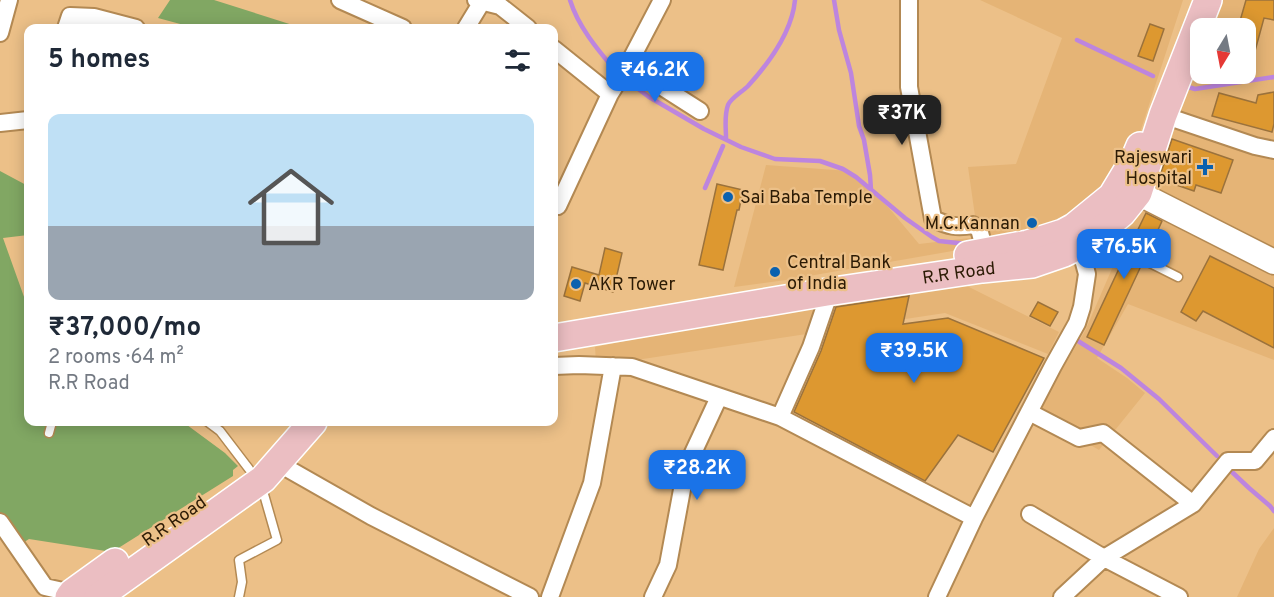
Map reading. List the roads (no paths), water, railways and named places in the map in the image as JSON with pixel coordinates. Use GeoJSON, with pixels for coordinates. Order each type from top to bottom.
{"type":"FeatureCollection","features":[{"type":"Feature","properties":{"kind":"main road","name":"R.R Road"},"geometry":{"type":"LineString","coordinates":[[558,337],[861,287],[1032,264],[1064,253],[1083,236],[1136,158],[1190,0]]}},
{"type":"Feature","properties":{"kind":"main road","name":"R.R Road"},"geometry":{"type":"LineString","coordinates":[[558,326],[816,283],[1028,244],[1064,233],[1083,236],[1106,228],[1138,193],[1163,115],[1208,0]]}},
{"type":"Feature","properties":{"kind":"main road","name":"R.R Road"},"geometry":{"type":"LineString","coordinates":[[98,597],[268,466],[308,426]]}},
{"type":"Feature","properties":{"kind":"main road","name":"R.R Road"},"geometry":{"type":"LineString","coordinates":[[70,595],[268,466]]}},
{"type":"Feature","properties":{"kind":"street"},"geometry":{"type":"LineString","coordinates":[[0,33],[6,0]]}},
{"type":"Feature","properties":{"kind":"street"},"geometry":{"type":"LineString","coordinates":[[340,0],[394,24]]}},
{"type":"Feature","properties":{"kind":"street"},"geometry":{"type":"LineString","coordinates":[[558,206],[610,93],[628,65],[662,0]]}},
{"type":"Feature","properties":{"kind":"street"},"geometry":{"type":"LineString","coordinates":[[909,0],[909,87],[933,219],[948,226],[973,225],[979,229],[985,251]]}},
{"type":"Feature","properties":{"kind":"street"},"geometry":{"type":"LineString","coordinates":[[468,24],[480,1],[500,6],[523,24]]}},
{"type":"Feature","properties":{"kind":"street"},"geometry":{"type":"LineString","coordinates":[[67,24],[70,16],[94,17],[121,24]]}},
{"type":"Feature","properties":{"kind":"street"},"geometry":{"type":"LineString","coordinates":[[558,52],[610,93]]}},
{"type":"Feature","properties":{"kind":"street"},"geometry":{"type":"LineString","coordinates":[[628,65],[700,111]]}},
{"type":"Feature","properties":{"kind":"street"},"geometry":{"type":"LineString","coordinates":[[1163,115],[1255,146],[1274,150]]}},
{"type":"Feature","properties":{"kind":"street"},"geometry":{"type":"LineString","coordinates":[[0,123],[24,120]]}},
{"type":"Feature","properties":{"kind":"street"},"geometry":{"type":"LineString","coordinates":[[1138,193],[1274,262]]}},
{"type":"Feature","properties":{"kind":"street"},"geometry":{"type":"LineString","coordinates":[[937,597],[974,518],[1077,323],[1087,274],[1083,236]]}},
{"type":"Feature","properties":{"kind":"street"},"geometry":{"type":"LineString","coordinates":[[780,417],[811,347],[826,303]]}},
{"type":"Feature","properties":{"kind":"street"},"geometry":{"type":"LineString","coordinates":[[558,366],[632,367],[780,417],[974,518]]}},
{"type":"Feature","properties":{"kind":"street"},"geometry":{"type":"LineString","coordinates":[[550,597],[592,483],[613,366]]}},
{"type":"Feature","properties":{"kind":"street"},"geometry":{"type":"LineString","coordinates":[[653,597],[668,565],[686,468],[719,397]]}},
{"type":"Feature","properties":{"kind":"street"},"geometry":{"type":"LineString","coordinates":[[1029,412],[1079,438],[1103,434],[1193,504]]}},
{"type":"Feature","properties":{"kind":"street"},"geometry":{"type":"LineString","coordinates":[[1062,597],[1104,558],[1193,504],[1228,461],[1255,461],[1274,438]]}},
{"type":"Feature","properties":{"kind":"street"},"geometry":{"type":"LineString","coordinates":[[268,466],[530,597]]}},
{"type":"Feature","properties":{"kind":"street"},"geometry":{"type":"LineString","coordinates":[[1030,514],[1104,558],[1179,597]]}},
{"type":"Feature","properties":{"kind":"street"},"geometry":{"type":"LineString","coordinates":[[0,522],[45,587],[70,595]]}},
{"type":"Feature","properties":{"kind":"street"},"geometry":{"type":"LineString","coordinates":[[0,546],[19,549]]}},
{"type":"Feature","properties":{"kind":"lane"},"geometry":{"type":"LineString","coordinates":[[1083,236],[1127,252]]}},
{"type":"Feature","properties":{"kind":"lane"},"geometry":{"type":"LineString","coordinates":[[1144,261],[1178,277]]}},
{"type":"Feature","properties":{"kind":"lane"},"geometry":{"type":"LineString","coordinates":[[49,433],[51,426]]}},
{"type":"Feature","properties":{"kind":"lane"},"geometry":{"type":"LineString","coordinates":[[213,426],[268,466],[277,540],[239,560],[242,582],[239,597]]}},
{"type":"Feature","properties":{"kind":"waterway"},"geometry":{"type":"LineString","coordinates":[[570,0],[583,28],[614,69]]}},
{"type":"Feature","properties":{"kind":"waterway"},"geometry":{"type":"LineString","coordinates":[[726,138],[728,105],[748,86],[771,57],[789,24],[795,0]]}},
{"type":"Feature","properties":{"kind":"waterway"},"geometry":{"type":"LineString","coordinates":[[834,0],[839,30],[851,73],[871,190]]}},
{"type":"Feature","properties":{"kind":"waterway"},"geometry":{"type":"LineString","coordinates":[[1077,40],[1153,76]]}},
{"type":"Feature","properties":{"kind":"waterway"},"geometry":{"type":"LineString","coordinates":[[1185,86],[1195,89],[1274,77]]}},
{"type":"Feature","properties":{"kind":"waterway"},"geometry":{"type":"LineString","coordinates":[[629,82],[649,97],[704,129],[741,147],[775,159],[820,161],[843,169],[932,237],[939,241],[967,244]]}},
{"type":"Feature","properties":{"kind":"waterway"},"geometry":{"type":"LineString","coordinates":[[705,188],[723,146]]}},
{"type":"Feature","properties":{"kind":"waterway"},"geometry":{"type":"LineString","coordinates":[[1078,341],[1121,368],[1159,399],[1217,456]]}},
{"type":"Feature","properties":{"kind":"waterway"},"geometry":{"type":"LineString","coordinates":[[1232,472],[1274,511]]}},
{"type":"Feature","properties":{"kind":"place","name":"Rajeswari Hospital"},"geometry":{"type":"Point","coordinates":[1205,167]}},
{"type":"Feature","properties":{"kind":"place","name":"Sai Baba Temple"},"geometry":{"type":"Point","coordinates":[728,197]}},
{"type":"Feature","properties":{"kind":"place","name":"M.C.Kannan"},"geometry":{"type":"Point","coordinates":[1032,223]}},
{"type":"Feature","properties":{"kind":"place","name":"Central Bank of India"},"geometry":{"type":"Point","coordinates":[775,272]}},
{"type":"Feature","properties":{"kind":"place","name":"AKR Tower"},"geometry":{"type":"Point","coordinates":[576,284]}}]}
